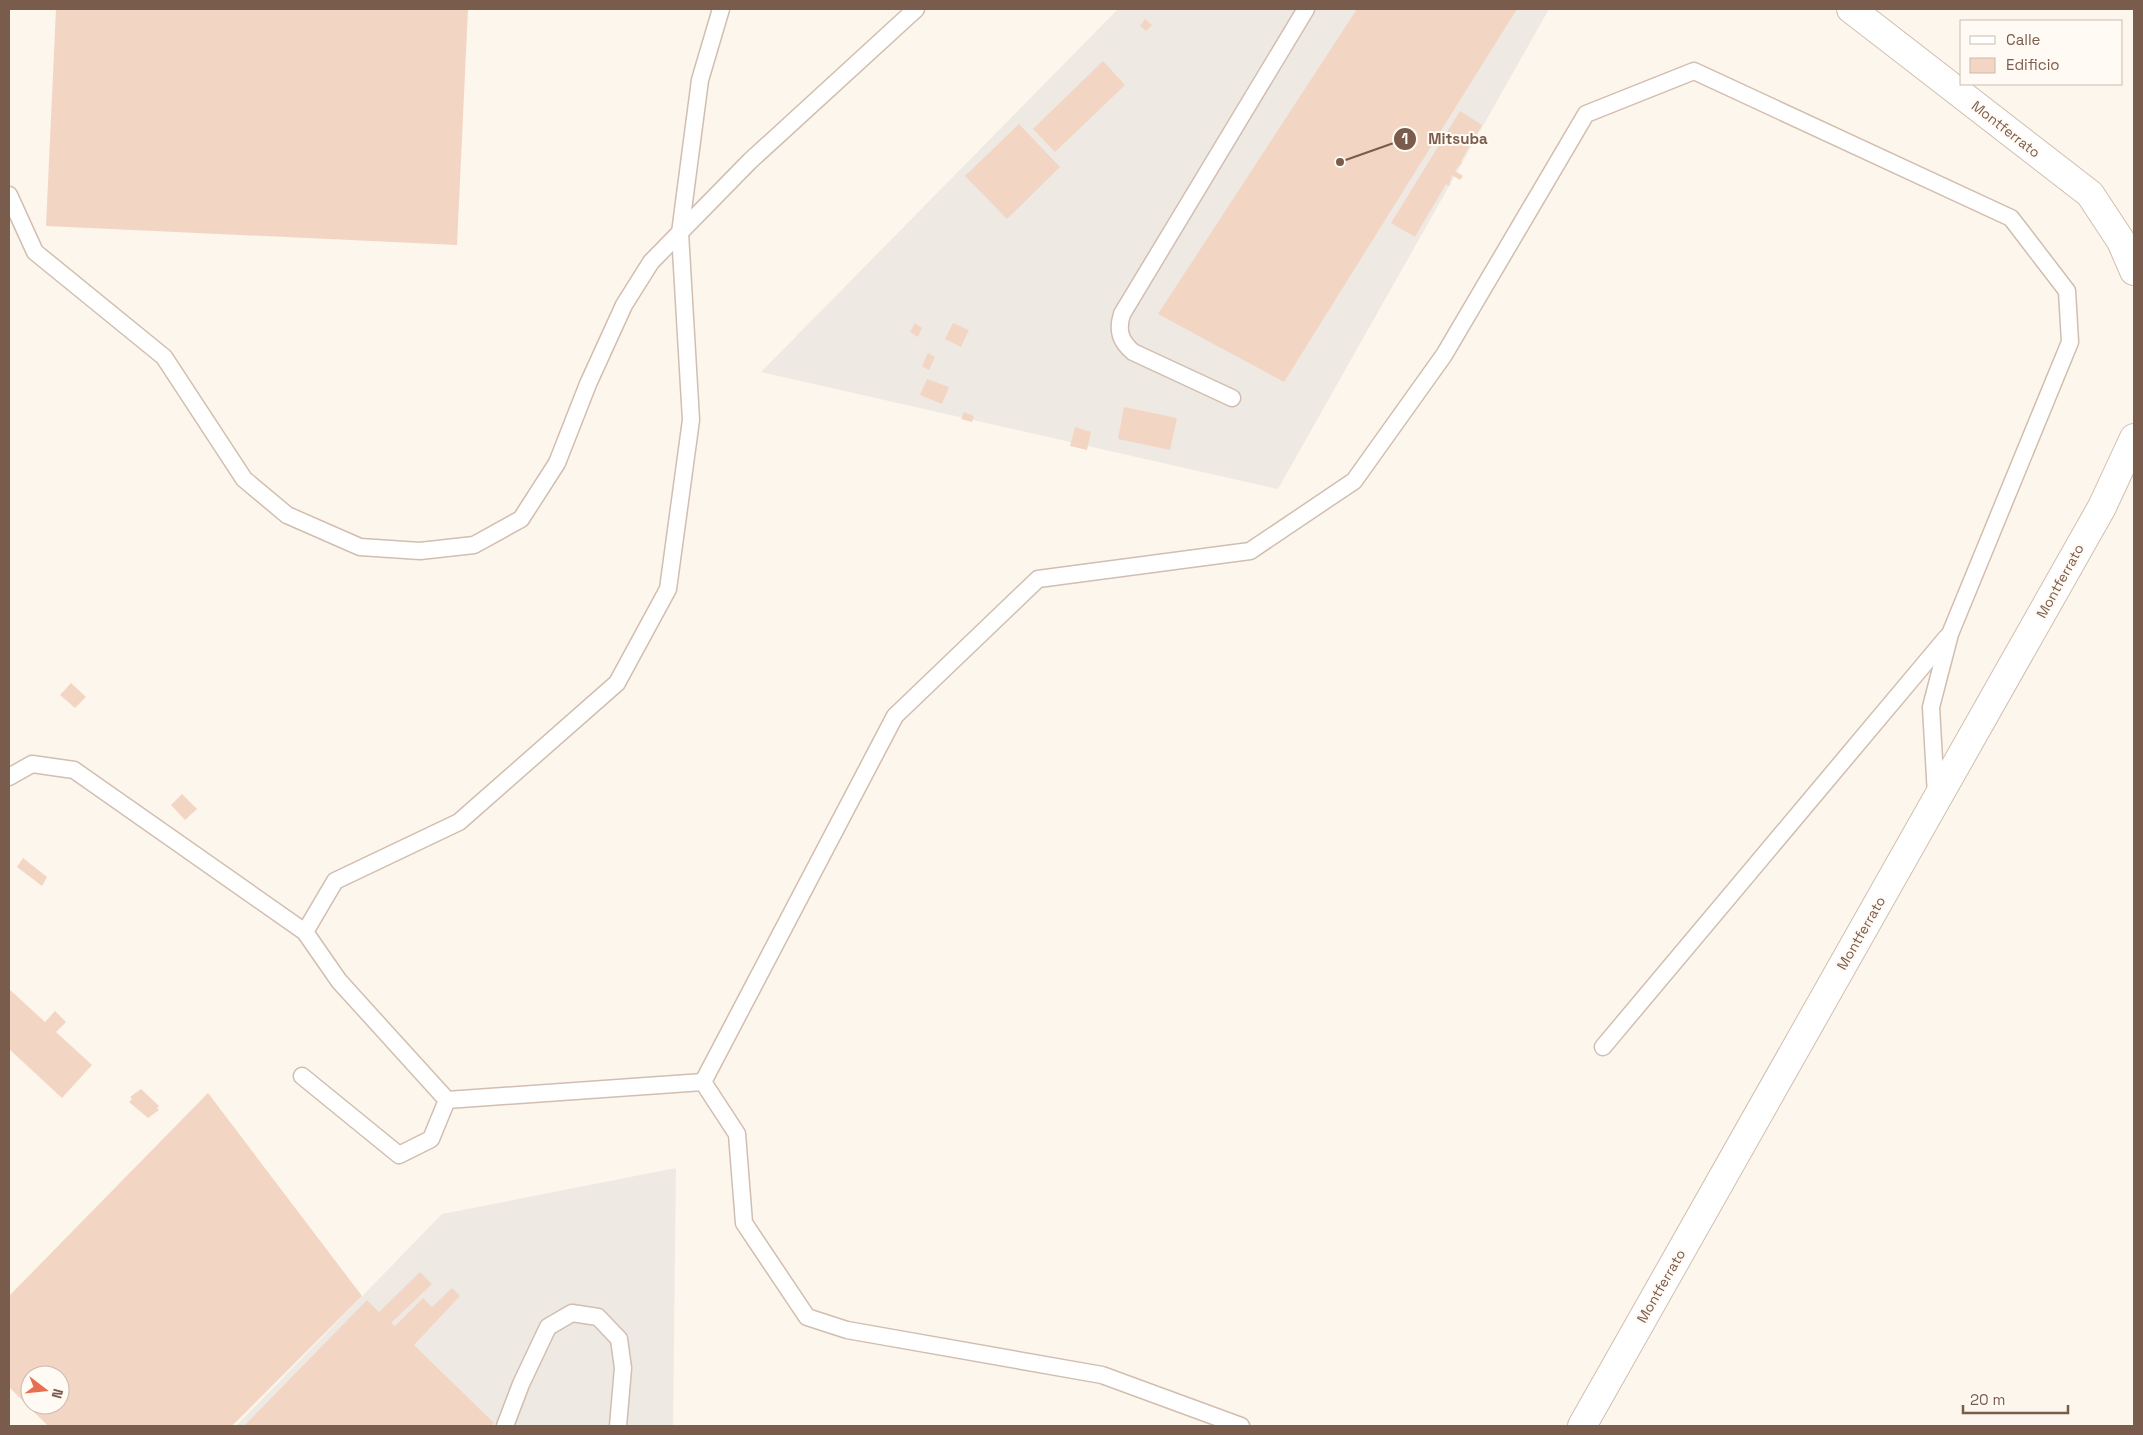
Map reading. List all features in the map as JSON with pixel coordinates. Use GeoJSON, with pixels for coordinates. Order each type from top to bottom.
{"type":"FeatureCollection","features":[{"type":"Feature","properties":{"kind":"street","name":"Montferrato"},"geometry":{"type":"LineString","coordinates":[[1851,9],[2090,194],[2120,241],[2134,271]]}},
{"type":"Feature","properties":{"kind":"street","name":"Montferrato"},"geometry":{"type":"LineString","coordinates":[[1582,1426],[2102,507],[2134,438]]}},
{"type":"Feature","properties":{"kind":"lane"},"geometry":{"type":"LineString","coordinates":[[306,932],[335,881],[459,822],[617,682],[668,590],[691,420],[680,233],[700,80],[721,9]]}},
{"type":"Feature","properties":{"kind":"lane"},"geometry":{"type":"LineString","coordinates":[[9,195],[35,252],[164,357],[244,479],[287,515],[360,547],[420,551],[474,545],[521,519],[557,463],[588,384],[624,305],[651,262],[750,161],[916,9]]}},
{"type":"Feature","properties":{"kind":"lane"},"geometry":{"type":"LineString","coordinates":[[1232,398],[1133,352],[1122,340],[1119,324],[1122,314],[1306,9]]}},
{"type":"Feature","properties":{"kind":"lane"},"geometry":{"type":"LineString","coordinates":[[703,1082],[895,716],[1038,579],[1250,550],[1354,481],[1444,355],[1586,114],[1694,71],[2011,218],[2067,292],[2070,342],[1950,634],[1931,707],[1937,800]]}},
{"type":"Feature","properties":{"kind":"lane"},"geometry":{"type":"LineString","coordinates":[[1603,1047],[1950,634]]}},
{"type":"Feature","properties":{"kind":"lane"},"geometry":{"type":"LineString","coordinates":[[9,777],[32,764],[74,770],[306,932],[339,981],[447,1100]]}},
{"type":"Feature","properties":{"kind":"lane"},"geometry":{"type":"LineString","coordinates":[[302,1076],[399,1155],[431,1139],[447,1100]]}},
{"type":"Feature","properties":{"kind":"lane"},"geometry":{"type":"LineString","coordinates":[[447,1100],[703,1082]]}},
{"type":"Feature","properties":{"kind":"lane"},"geometry":{"type":"LineString","coordinates":[[703,1082],[737,1134],[744,1223],[807,1317],[847,1330],[1102,1375],[1241,1426]]}},
{"type":"Feature","properties":{"kind":"lane"},"geometry":{"type":"LineString","coordinates":[[505,1426],[548,1327],[572,1313],[598,1317],[619,1339],[623,1368],[618,1426]]}},
{"type":"Feature","properties":{"kind":"shaded area"},"geometry":{"type":"Polygon","coordinates":[[[1118,9],[1549,9],[1278,489],[761,372],[1118,9]]]}},
{"type":"Feature","properties":{"kind":"shaded area"},"geometry":{"type":"Polygon","coordinates":[[[676,1168],[673,1426],[236,1426],[442,1214],[676,1168]]]}},
{"type":"Feature","properties":{"kind":"building"},"geometry":{"type":"Polygon","coordinates":[[[56,9],[468,9],[457,245],[46,226],[56,9]]]}},
{"type":"Feature","properties":{"kind":"building"},"geometry":{"type":"Polygon","coordinates":[[[1357,9],[1517,9],[1284,382],[1158,314],[1357,9]]]}},
{"type":"Feature","properties":{"kind":"building"},"geometry":{"type":"Polygon","coordinates":[[[1145,19],[1152,25],[1146,31],[1140,26],[1145,19]]]}},
{"type":"Feature","properties":{"kind":"building"},"geometry":{"type":"Polygon","coordinates":[[[1103,61],[1125,85],[1055,152],[1033,129],[1103,61]]]}},
{"type":"Feature","properties":{"kind":"building"},"geometry":{"type":"Polygon","coordinates":[[[1460,111],[1482,125],[1455,171],[1463,176],[1460,180],[1452,175],[1449,186],[1446,184],[1415,237],[1391,223],[1460,111]]]}},
{"type":"Feature","properties":{"kind":"building"},"geometry":{"type":"Polygon","coordinates":[[[1019,124],[1060,167],[1007,219],[965,176],[1019,124]]]}},
{"type":"Feature","properties":{"kind":"building"},"geometry":{"type":"Polygon","coordinates":[[[915,323],[922,328],[918,337],[910,332],[915,323]]]}},
{"type":"Feature","properties":{"kind":"building"},"geometry":{"type":"Polygon","coordinates":[[[953,323],[969,330],[961,347],[945,339],[953,323]]]}},
{"type":"Feature","properties":{"kind":"building"},"geometry":{"type":"Polygon","coordinates":[[[928,353],[935,357],[929,370],[922,366],[928,353]]]}},
{"type":"Feature","properties":{"kind":"building"},"geometry":{"type":"Polygon","coordinates":[[[927,379],[949,387],[942,404],[920,395],[927,379]]]}},
{"type":"Feature","properties":{"kind":"building"},"geometry":{"type":"Polygon","coordinates":[[[1124,407],[1177,418],[1170,450],[1118,439],[1124,407]]]}},
{"type":"Feature","properties":{"kind":"building"},"geometry":{"type":"Polygon","coordinates":[[[964,412],[974,416],[972,422],[961,419],[964,412]]]}},
{"type":"Feature","properties":{"kind":"building"},"geometry":{"type":"Polygon","coordinates":[[[1075,427],[1091,432],[1087,450],[1070,446],[1075,427]]]}},
{"type":"Feature","properties":{"kind":"building"},"geometry":{"type":"Polygon","coordinates":[[[71,683],[86,697],[75,708],[60,695],[71,683]]]}},
{"type":"Feature","properties":{"kind":"building"},"geometry":{"type":"Polygon","coordinates":[[[182,794],[197,809],[185,820],[171,805],[182,794]]]}},
{"type":"Feature","properties":{"kind":"building"},"geometry":{"type":"Polygon","coordinates":[[[23,858],[47,877],[42,886],[17,867],[23,858]]]}},
{"type":"Feature","properties":{"kind":"building"},"geometry":{"type":"Polygon","coordinates":[[[9,989],[45,1022],[55,1011],[66,1022],[56,1032],[92,1065],[62,1098],[9,1049],[9,989]]]}},
{"type":"Feature","properties":{"kind":"building"},"geometry":{"type":"Polygon","coordinates":[[[141,1089],[159,1106],[157,1108],[159,1110],[148,1118],[129,1102],[132,1099],[130,1097],[141,1089]]]}},
{"type":"Feature","properties":{"kind":"building"},"geometry":{"type":"Polygon","coordinates":[[[208,1093],[362,1296],[232,1426],[48,1426],[37,1415],[70,1415],[70,1365],[20,1365],[20,1398],[9,1387],[9,1296],[208,1093]]]}},
{"type":"Feature","properties":{"kind":"building"},"geometry":{"type":"Polygon","coordinates":[[[420,1272],[432,1284],[391,1323],[395,1326],[423,1298],[432,1307],[452,1288],[460,1296],[414,1345],[494,1423],[491,1426],[244,1426],[367,1300],[379,1312],[420,1272]]]}},
{"type":"Feature","properties":{"kind":"place","name":"Mitsuba"},"geometry":{"type":"Point","coordinates":[1340,162]}}]}
